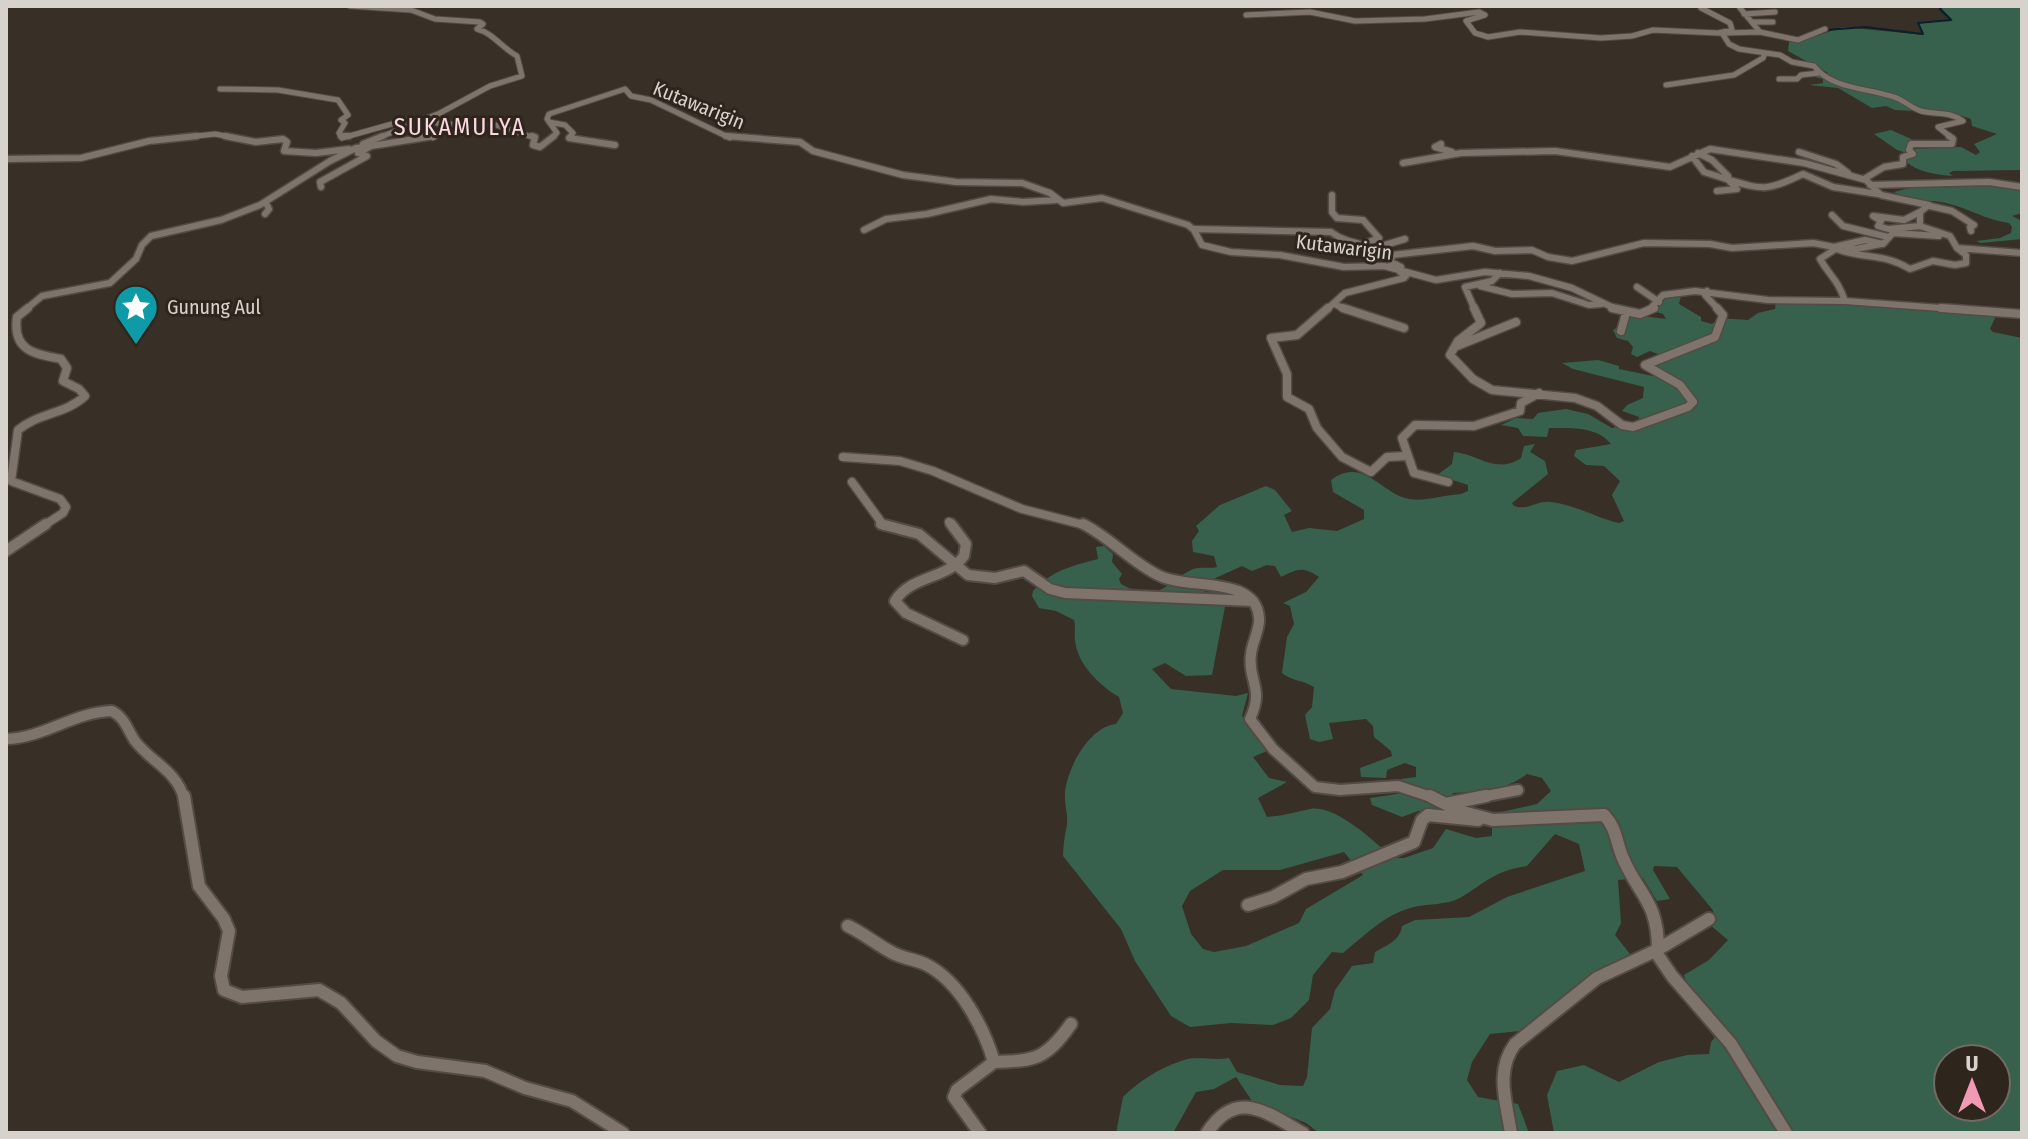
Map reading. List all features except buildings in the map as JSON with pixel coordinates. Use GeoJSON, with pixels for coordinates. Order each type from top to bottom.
{"type":"FeatureCollection","features":[{"type":"Feature","properties":{"kind":"street"},"geometry":{"type":"LineString","coordinates":[[6,551],[63,513],[66,507],[60,499],[11,481],[18,430],[34,418],[73,406],[85,396],[79,389],[63,381],[67,368],[61,359],[37,355],[18,339],[15,319],[42,296],[110,283],[136,259],[142,245],[151,236],[221,220],[266,203],[354,149],[428,118],[490,86],[522,76],[517,56],[502,48],[488,32],[477,29],[483,25],[480,22],[435,19],[411,10],[350,6]]}},
{"type":"Feature","properties":{"kind":"street"},"geometry":{"type":"LineString","coordinates":[[1704,6],[1701,8],[1730,23],[1732,30],[1724,33]]}},
{"type":"Feature","properties":{"kind":"street"},"geometry":{"type":"LineString","coordinates":[[1740,8],[1759,32]]}},
{"type":"Feature","properties":{"kind":"street"},"geometry":{"type":"LineString","coordinates":[[1246,15],[1310,12],[1355,21],[1425,19],[1479,12],[1485,16],[1466,21],[1469,28],[1478,35],[1498,38],[1514,33],[1551,37],[1647,35],[1649,31],[1657,30],[1759,32],[1798,40],[1825,29]]}},
{"type":"Feature","properties":{"kind":"street"},"geometry":{"type":"LineString","coordinates":[[1744,14],[1775,12]]}},
{"type":"Feature","properties":{"kind":"street"},"geometry":{"type":"LineString","coordinates":[[1753,22],[1773,22]]}},
{"type":"Feature","properties":{"kind":"street"},"geometry":{"type":"LineString","coordinates":[[1724,33],[1735,48],[1814,66],[1819,73]]}},
{"type":"Feature","properties":{"kind":"street"},"geometry":{"type":"LineString","coordinates":[[1666,85],[1734,75],[1763,58],[1765,53]]}},
{"type":"Feature","properties":{"kind":"street"},"geometry":{"type":"LineString","coordinates":[[1779,79],[1797,79],[1801,75],[1819,73],[1896,97],[1919,111],[1955,115],[1963,121],[1938,127],[1953,139],[1952,144],[1915,142],[1909,150],[1913,154],[1903,157],[1903,164],[1884,167],[1867,182]]}},
{"type":"Feature","properties":{"kind":"street"},"geometry":{"type":"LineString","coordinates":[[220,89],[278,90],[338,100],[348,115],[341,120],[345,123],[339,134],[344,138],[401,121],[415,122],[434,137],[367,155],[320,182],[321,187]]}},
{"type":"Feature","properties":{"kind":"street","name":"Kutawarigin"},"geometry":{"type":"LineString","coordinates":[[549,122],[546,117],[551,112],[626,89],[631,96],[651,100],[730,138],[800,142],[810,151],[903,175],[962,182],[1022,183],[1050,193],[1056,200]]}},
{"type":"Feature","properties":{"kind":"street"},"geometry":{"type":"LineString","coordinates":[[428,118],[439,124],[496,125],[535,137],[533,145],[536,147],[548,144],[557,133],[549,122]]}},
{"type":"Feature","properties":{"kind":"street"},"geometry":{"type":"LineString","coordinates":[[549,122],[568,127],[573,133],[569,138],[615,145]]}},
{"type":"Feature","properties":{"kind":"street"},"geometry":{"type":"LineString","coordinates":[[6,159],[81,158],[149,141],[221,134],[256,142],[283,139],[287,142],[284,151],[324,152],[416,142]]}},
{"type":"Feature","properties":{"kind":"street"},"geometry":{"type":"LineString","coordinates":[[1433,158],[1438,145],[1443,151],[1467,153],[1566,152],[1663,167],[1677,165],[1710,149],[1796,161],[1867,182],[1989,182],[2022,187]]}},
{"type":"Feature","properties":{"kind":"street"},"geometry":{"type":"LineString","coordinates":[[367,155],[358,153],[371,146]]}},
{"type":"Feature","properties":{"kind":"street"},"geometry":{"type":"LineString","coordinates":[[1799,152],[1836,164],[1849,176]]}},
{"type":"Feature","properties":{"kind":"street"},"geometry":{"type":"LineString","coordinates":[[1403,163],[1467,153]]}},
{"type":"Feature","properties":{"kind":"street"},"geometry":{"type":"LineString","coordinates":[[1695,155],[1720,167],[1728,176],[1726,180]]}},
{"type":"Feature","properties":{"kind":"street"},"geometry":{"type":"LineString","coordinates":[[1695,155],[1704,172],[1726,180],[1772,189],[1803,174],[1833,187],[1952,211],[1974,225],[1970,227],[1971,231]]}},
{"type":"Feature","properties":{"kind":"street"},"geometry":{"type":"LineString","coordinates":[[1717,191],[1737,189],[1726,180]]}},
{"type":"Feature","properties":{"kind":"street"},"geometry":{"type":"LineString","coordinates":[[1867,182],[1881,195]]}},
{"type":"Feature","properties":{"kind":"street"},"geometry":{"type":"LineString","coordinates":[[1332,195],[1332,212],[1337,218],[1363,220],[1379,238]]}},
{"type":"Feature","properties":{"kind":"street","name":"Kutawarigin"},"geometry":{"type":"LineString","coordinates":[[864,230],[886,219],[927,214],[991,199],[1068,203],[1103,198],[1179,220],[1194,229],[1202,245],[1231,252],[1280,255],[1344,267],[1390,267],[1441,280],[1458,274],[1529,276],[1572,288],[1626,313]]}},
{"type":"Feature","properties":{"kind":"street"},"geometry":{"type":"LineString","coordinates":[[265,214],[269,209],[266,203]]}},
{"type":"Feature","properties":{"kind":"street"},"geometry":{"type":"LineString","coordinates":[[1194,229],[1313,234],[1328,231],[1392,255],[1473,246],[1495,251],[1532,250],[1572,261],[1644,243],[1710,244],[1732,248],[1813,243],[1892,258],[1912,269],[1933,261],[1955,265],[1966,263],[1966,255],[1940,228],[1884,229],[1878,226],[1879,218],[1873,216],[1904,220],[1930,206]]}},
{"type":"Feature","properties":{"kind":"street"},"geometry":{"type":"LineString","coordinates":[[1920,212],[1920,226]]}},
{"type":"Feature","properties":{"kind":"street"},"geometry":{"type":"LineString","coordinates":[[1832,215],[1843,226],[1888,237]]}},
{"type":"Feature","properties":{"kind":"street"},"geometry":{"type":"LineString","coordinates":[[1845,301],[1837,278],[1827,271],[1820,259],[1834,248],[1865,240],[1881,244],[1893,233],[1950,236]]}},
{"type":"Feature","properties":{"kind":"street"},"geometry":{"type":"LineString","coordinates":[[1354,243],[1373,243],[1388,234]]}},
{"type":"Feature","properties":{"kind":"street"},"geometry":{"type":"LineString","coordinates":[[1375,248],[1405,239]]}},
{"type":"Feature","properties":{"kind":"street"},"geometry":{"type":"LineString","coordinates":[[1957,248],[2022,253]]}},
{"type":"Feature","properties":{"kind":"street"},"geometry":{"type":"LineString","coordinates":[[1392,255],[1392,264],[1414,275]]}},
{"type":"Feature","properties":{"kind":"street"},"geometry":{"type":"LineString","coordinates":[[1390,267],[1406,277],[1345,293],[1297,335],[1271,338],[1287,374],[1287,397],[1309,409],[1312,422],[1346,462],[1359,470],[1374,472],[1387,457],[1407,456]]}},
{"type":"Feature","properties":{"kind":"street"},"geometry":{"type":"LineString","coordinates":[[1465,289],[1471,283],[1492,281],[1500,273]]}},
{"type":"Feature","properties":{"kind":"street"},"geometry":{"type":"LineString","coordinates":[[1465,289],[1484,286],[1510,294],[1552,293],[1589,305],[1601,304]]}},
{"type":"Feature","properties":{"kind":"street"},"geometry":{"type":"LineString","coordinates":[[1637,287],[1659,302]]}},
{"type":"Feature","properties":{"kind":"street"},"geometry":{"type":"LineString","coordinates":[[1450,348],[1481,323],[1465,289]]}},
{"type":"Feature","properties":{"kind":"street"},"geometry":{"type":"LineString","coordinates":[[1450,348],[1450,355],[1484,386],[1503,393],[1516,390],[1589,403],[1622,425],[1633,427],[1688,407],[1693,402],[1680,385],[1645,365],[1663,355],[1700,345],[1715,337],[1723,315],[1705,295],[1707,291]]}},
{"type":"Feature","properties":{"kind":"street"},"geometry":{"type":"LineString","coordinates":[[1621,331],[1626,313],[1648,311],[1663,295],[1707,291],[1768,300],[1845,301],[2022,314]]}},
{"type":"Feature","properties":{"kind":"street"},"geometry":{"type":"LineString","coordinates":[[1335,304],[1352,313],[1404,328]]}},
{"type":"Feature","properties":{"kind":"street"},"geometry":{"type":"LineString","coordinates":[[1450,348],[1516,322]]}},
{"type":"Feature","properties":{"kind":"street"},"geometry":{"type":"LineString","coordinates":[[1448,482],[1416,474],[1402,438],[1412,426],[1474,426],[1516,414],[1521,403],[1539,393]]}},
{"type":"Feature","properties":{"kind":"street"},"geometry":{"type":"LineString","coordinates":[[843,457],[900,461],[933,471],[1022,509],[1086,525],[1160,576],[1191,585],[1238,589],[1253,601],[1259,618],[1250,657],[1258,695],[1250,719],[1273,749],[1315,787],[1340,790],[1398,786],[1481,818]]}},
{"type":"Feature","properties":{"kind":"street"},"geometry":{"type":"LineString","coordinates":[[852,482],[882,526],[919,534],[955,566],[976,577],[1000,577],[1024,571],[1050,589],[1065,593],[1253,601]]}},
{"type":"Feature","properties":{"kind":"street"},"geometry":{"type":"LineString","coordinates":[[949,522],[967,547],[964,557],[955,566],[900,591],[895,601],[904,612],[948,629],[963,640]]}},
{"type":"Feature","properties":{"kind":"street"},"geometry":{"type":"LineString","coordinates":[[6,739],[38,737],[91,713],[112,711],[125,721],[133,738],[149,755],[176,778],[184,798],[199,886],[228,926],[230,935],[221,975],[223,989],[229,994],[243,997],[295,989],[322,991],[394,1055],[414,1062],[480,1069],[521,1087],[574,1102],[623,1133]]}},
{"type":"Feature","properties":{"kind":"street"},"geometry":{"type":"LineString","coordinates":[[1446,804],[1518,790]]}},
{"type":"Feature","properties":{"kind":"street"},"geometry":{"type":"LineString","coordinates":[[1248,905],[1273,897],[1306,879],[1342,872],[1414,842],[1422,820],[1428,815],[1467,820],[1604,815],[1612,823],[1622,857],[1652,906],[1658,933],[1656,950],[1689,996],[1731,1044],[1786,1133]]}},
{"type":"Feature","properties":{"kind":"street"},"geometry":{"type":"LineString","coordinates":[[1511,1133],[1502,1070],[1505,1058],[1515,1044],[1597,978],[1656,950],[1709,919]]}},
{"type":"Feature","properties":{"kind":"street"},"geometry":{"type":"LineString","coordinates":[[848,926],[867,934],[901,958],[926,964],[936,971],[979,1023],[994,1062]]}},
{"type":"Feature","properties":{"kind":"street"},"geometry":{"type":"LineString","coordinates":[[980,1133],[954,1097],[955,1092],[994,1062],[1043,1059],[1050,1055],[1071,1024]]}},
{"type":"Feature","properties":{"kind":"street"},"geometry":{"type":"LineString","coordinates":[[1207,1133],[1226,1110],[1237,1106],[1303,1133]]}},
{"type":"Feature","properties":{"kind":"green space"},"geometry":{"type":"Polygon","coordinates":[[[1943,6],[2022,6],[2022,170],[1949,173],[1953,176],[1914,167],[1904,159],[1910,154],[1897,150],[1874,134],[1891,130],[1918,142],[1913,149],[1961,147],[1976,155],[1980,152],[1974,144],[1997,134],[1972,126],[1971,119],[1953,113],[1895,110],[1886,106],[1872,108],[1838,88],[1809,85],[1823,83],[1823,79],[1806,75],[1828,73],[1788,51],[1789,42],[1798,42],[1843,27],[1924,35],[1919,23],[1953,20],[1942,9],[1943,6]]]}},
{"type":"Feature","properties":{"kind":"green space"},"geometry":{"type":"Polygon","coordinates":[[[1984,183],[2022,188],[2022,213],[2012,216],[2022,221],[2022,239],[1981,243],[1976,241],[2000,238],[2011,233],[2012,227],[2009,223],[1954,205],[1913,199],[1894,192],[1913,187],[1984,183]]]}},
{"type":"Feature","properties":{"kind":"green space"},"geometry":{"type":"Polygon","coordinates":[[[1689,294],[1681,296],[1679,304],[1701,317],[1701,321],[1712,324],[1720,318],[1748,320],[1758,313],[1775,309],[1776,301],[1831,301],[1992,314],[1995,318],[1990,329],[1993,332],[2022,338],[2022,1133],[1554,1133],[1547,1095],[1557,1071],[1584,1065],[1619,1082],[1659,1062],[1687,1055],[1709,1054],[1711,1042],[1720,1031],[1688,987],[1684,975],[1709,960],[1728,940],[1710,925],[1716,917],[1712,909],[1677,867],[1654,866],[1653,870],[1670,899],[1657,901],[1643,878],[1618,880],[1621,923],[1615,935],[1630,954],[1579,984],[1521,1031],[1490,1034],[1472,1062],[1467,1080],[1478,1097],[1518,1104],[1529,1133],[1319,1133],[1306,1123],[1252,1101],[1236,1077],[1214,1089],[1196,1092],[1173,1133],[1116,1133],[1123,1097],[1151,1075],[1184,1060],[1229,1058],[1237,1072],[1280,1085],[1303,1086],[1307,1077],[1312,1028],[1330,1009],[1335,990],[1352,966],[1373,963],[1375,952],[1396,939],[1402,926],[1415,920],[1469,917],[1507,897],[1585,871],[1579,844],[1555,834],[1527,866],[1498,874],[1454,901],[1416,906],[1400,912],[1374,927],[1343,953],[1332,952],[1313,975],[1309,1000],[1291,1018],[1273,1025],[1231,1023],[1190,1027],[1171,1016],[1135,961],[1121,929],[1063,856],[1067,820],[1065,792],[1070,771],[1089,740],[1097,732],[1116,724],[1123,713],[1119,697],[1097,680],[1080,657],[1074,620],[1056,611],[1039,608],[1032,596],[1033,591],[1055,573],[1098,559],[1096,547],[1104,546],[1113,554],[1112,562],[1122,574],[1119,579],[1121,584],[1144,593],[1160,590],[1194,569],[1217,567],[1214,556],[1193,552],[1192,541],[1199,531],[1196,526],[1220,505],[1266,486],[1275,490],[1292,511],[1284,515],[1292,532],[1309,528],[1337,531],[1364,519],[1364,510],[1333,492],[1331,480],[1342,474],[1361,473],[1405,498],[1425,499],[1461,494],[1468,491],[1468,485],[1437,475],[1452,464],[1454,452],[1503,465],[1521,458],[1524,446],[1535,444],[1530,452],[1545,461],[1548,474],[1512,503],[1514,506],[1551,502],[1619,523],[1624,521],[1612,495],[1620,481],[1604,466],[1586,465],[1574,456],[1576,450],[1611,444],[1605,438],[1591,431],[1566,428],[1549,428],[1547,437],[1523,436],[1518,428],[1501,425],[1516,418],[1533,419],[1538,413],[1566,409],[1588,414],[1612,428],[1639,421],[1639,417],[1622,411],[1627,405],[1643,398],[1644,387],[1573,369],[1562,363],[1598,360],[1619,366],[1619,369],[1653,376],[1651,366],[1663,356],[1650,351],[1637,357],[1631,354],[1633,347],[1628,341],[1617,338],[1613,330],[1621,325],[1628,314],[1666,319],[1663,314],[1653,311],[1664,296],[1689,294]],[[1267,565],[1252,571],[1242,566],[1209,581],[1202,589],[1207,594],[1222,593],[1227,596],[1212,675],[1186,676],[1165,663],[1152,669],[1171,689],[1236,696],[1248,693],[1242,716],[1267,751],[1253,757],[1269,778],[1287,782],[1258,798],[1267,817],[1310,809],[1331,812],[1354,826],[1393,858],[1404,858],[1433,848],[1446,829],[1476,838],[1492,836],[1492,814],[1537,804],[1551,791],[1542,778],[1527,774],[1501,787],[1453,793],[1446,810],[1418,811],[1402,817],[1372,805],[1370,798],[1403,793],[1401,779],[1416,777],[1416,767],[1405,763],[1387,770],[1386,778],[1361,777],[1360,768],[1392,756],[1391,751],[1374,737],[1373,726],[1366,719],[1329,723],[1333,739],[1319,742],[1310,739],[1305,715],[1312,707],[1314,687],[1282,673],[1287,637],[1294,624],[1290,606],[1283,603],[1306,592],[1319,577],[1300,570],[1281,577],[1275,566],[1267,565]],[[1344,852],[1280,870],[1223,870],[1190,891],[1182,906],[1191,934],[1203,949],[1214,952],[1246,946],[1299,923],[1306,909],[1363,875],[1344,852]]]}},
{"type":"Feature","properties":{"kind":"waterway"},"geometry":{"type":"LineString","coordinates":[[1826,30],[1865,27],[1923,34],[1918,23],[1951,20],[1940,9],[1942,6]]}},
{"type":"Feature","properties":{"kind":"place","name":"Gunung Aul"},"geometry":{"type":"Point","coordinates":[136,346]}},
{"type":"Feature","properties":{"kind":"district","name":"SUKAMULYA"},"geometry":{"type":"Point","coordinates":[460,127]}}]}
